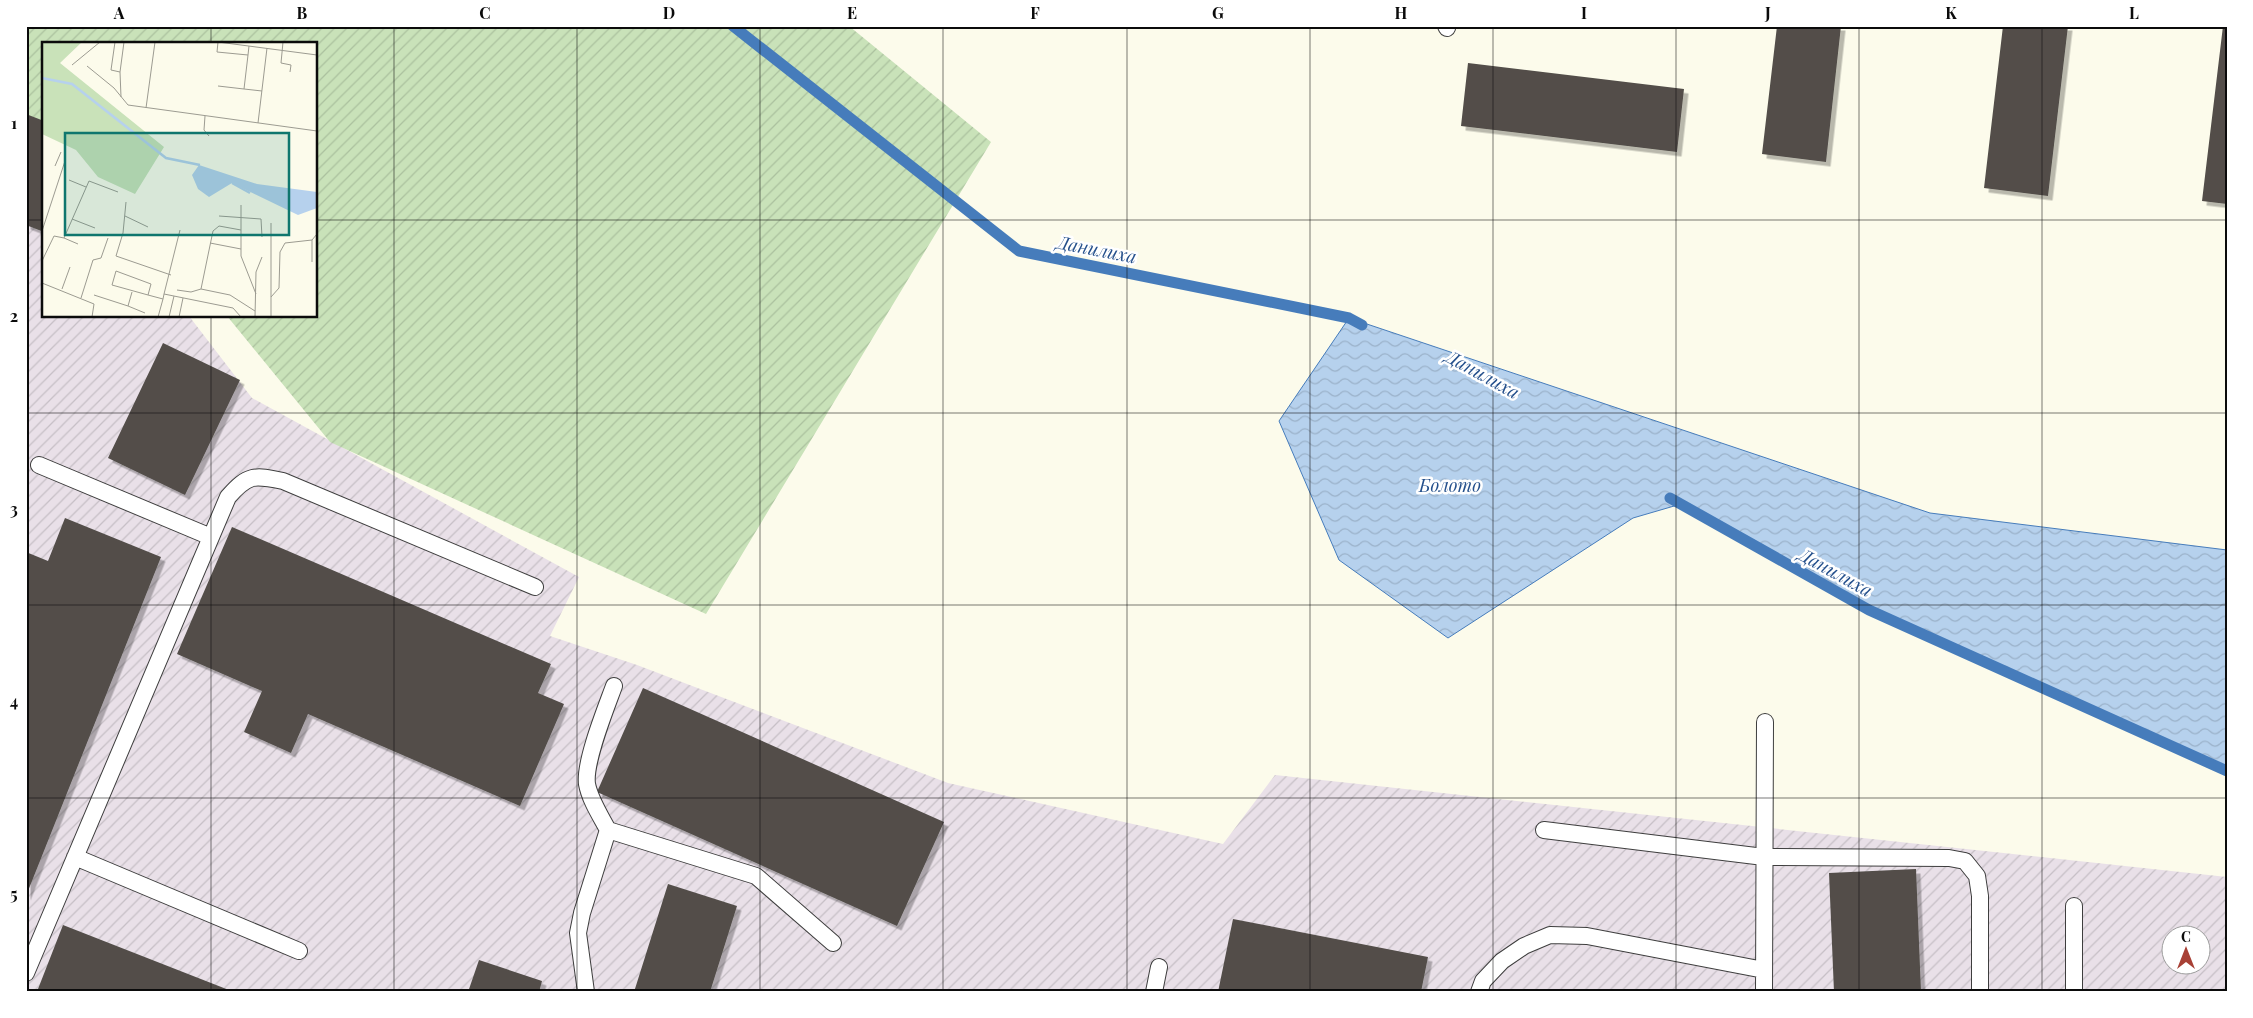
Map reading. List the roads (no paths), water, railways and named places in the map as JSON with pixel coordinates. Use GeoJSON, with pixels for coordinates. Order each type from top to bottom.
{"type":"FeatureCollection","features":[{"type":"Feature","properties":{"kind":"lane"},"geometry":{"type":"LineString","coordinates":[[39,465],[210,537]]}},
{"type":"Feature","properties":{"kind":"lane"},"geometry":{"type":"LineString","coordinates":[[26,973],[210,537],[228,497],[240,483],[257,476],[283,481],[535,587]]}},
{"type":"Feature","properties":{"kind":"lane"},"geometry":{"type":"LineString","coordinates":[[614,686],[590,760],[587,782],[594,806],[608,830],[756,876],[833,943]]}},
{"type":"Feature","properties":{"kind":"lane"},"geometry":{"type":"LineString","coordinates":[[1764,992],[1765,722]]}},
{"type":"Feature","properties":{"kind":"lane"},"geometry":{"type":"LineString","coordinates":[[586,992],[578,933],[582,913],[608,830]]}},
{"type":"Feature","properties":{"kind":"lane"},"geometry":{"type":"LineString","coordinates":[[1544,830],[1764,857],[1949,858],[1966,861],[1977,876],[1980,896],[1980,992]]}},
{"type":"Feature","properties":{"kind":"lane"},"geometry":{"type":"LineString","coordinates":[[75,857],[299,951]]}},
{"type":"Feature","properties":{"kind":"lane"},"geometry":{"type":"LineString","coordinates":[[2074,906],[2074,992]]}},
{"type":"Feature","properties":{"kind":"lane"},"geometry":{"type":"LineString","coordinates":[[1479,992],[1483,981],[1502,961],[1524,946],[1550,935],[1587,936],[1764,970]]}},
{"type":"Feature","properties":{"kind":"lane"},"geometry":{"type":"LineString","coordinates":[[1154,992],[1159,967]]}},
{"type":"Feature","properties":{"kind":"water","name":"Болото"},"geometry":{"type":"Polygon","coordinates":[[[1349,318],[1930,513],[2227,550],[2227,771],[1869,610],[1681,504],[1633,518],[1448,638],[1339,560],[1279,421],[1349,318]]]}},
{"type":"Feature","properties":{"kind":"waterway","name":"Данилиха"},"geometry":{"type":"LineString","coordinates":[[733,26],[1019,251],[1349,318],[1362,325]]}},
{"type":"Feature","properties":{"kind":"waterway","name":"Данилиха"},"geometry":{"type":"LineString","coordinates":[[1670,498],[1869,610],[2227,771]]}}]}
